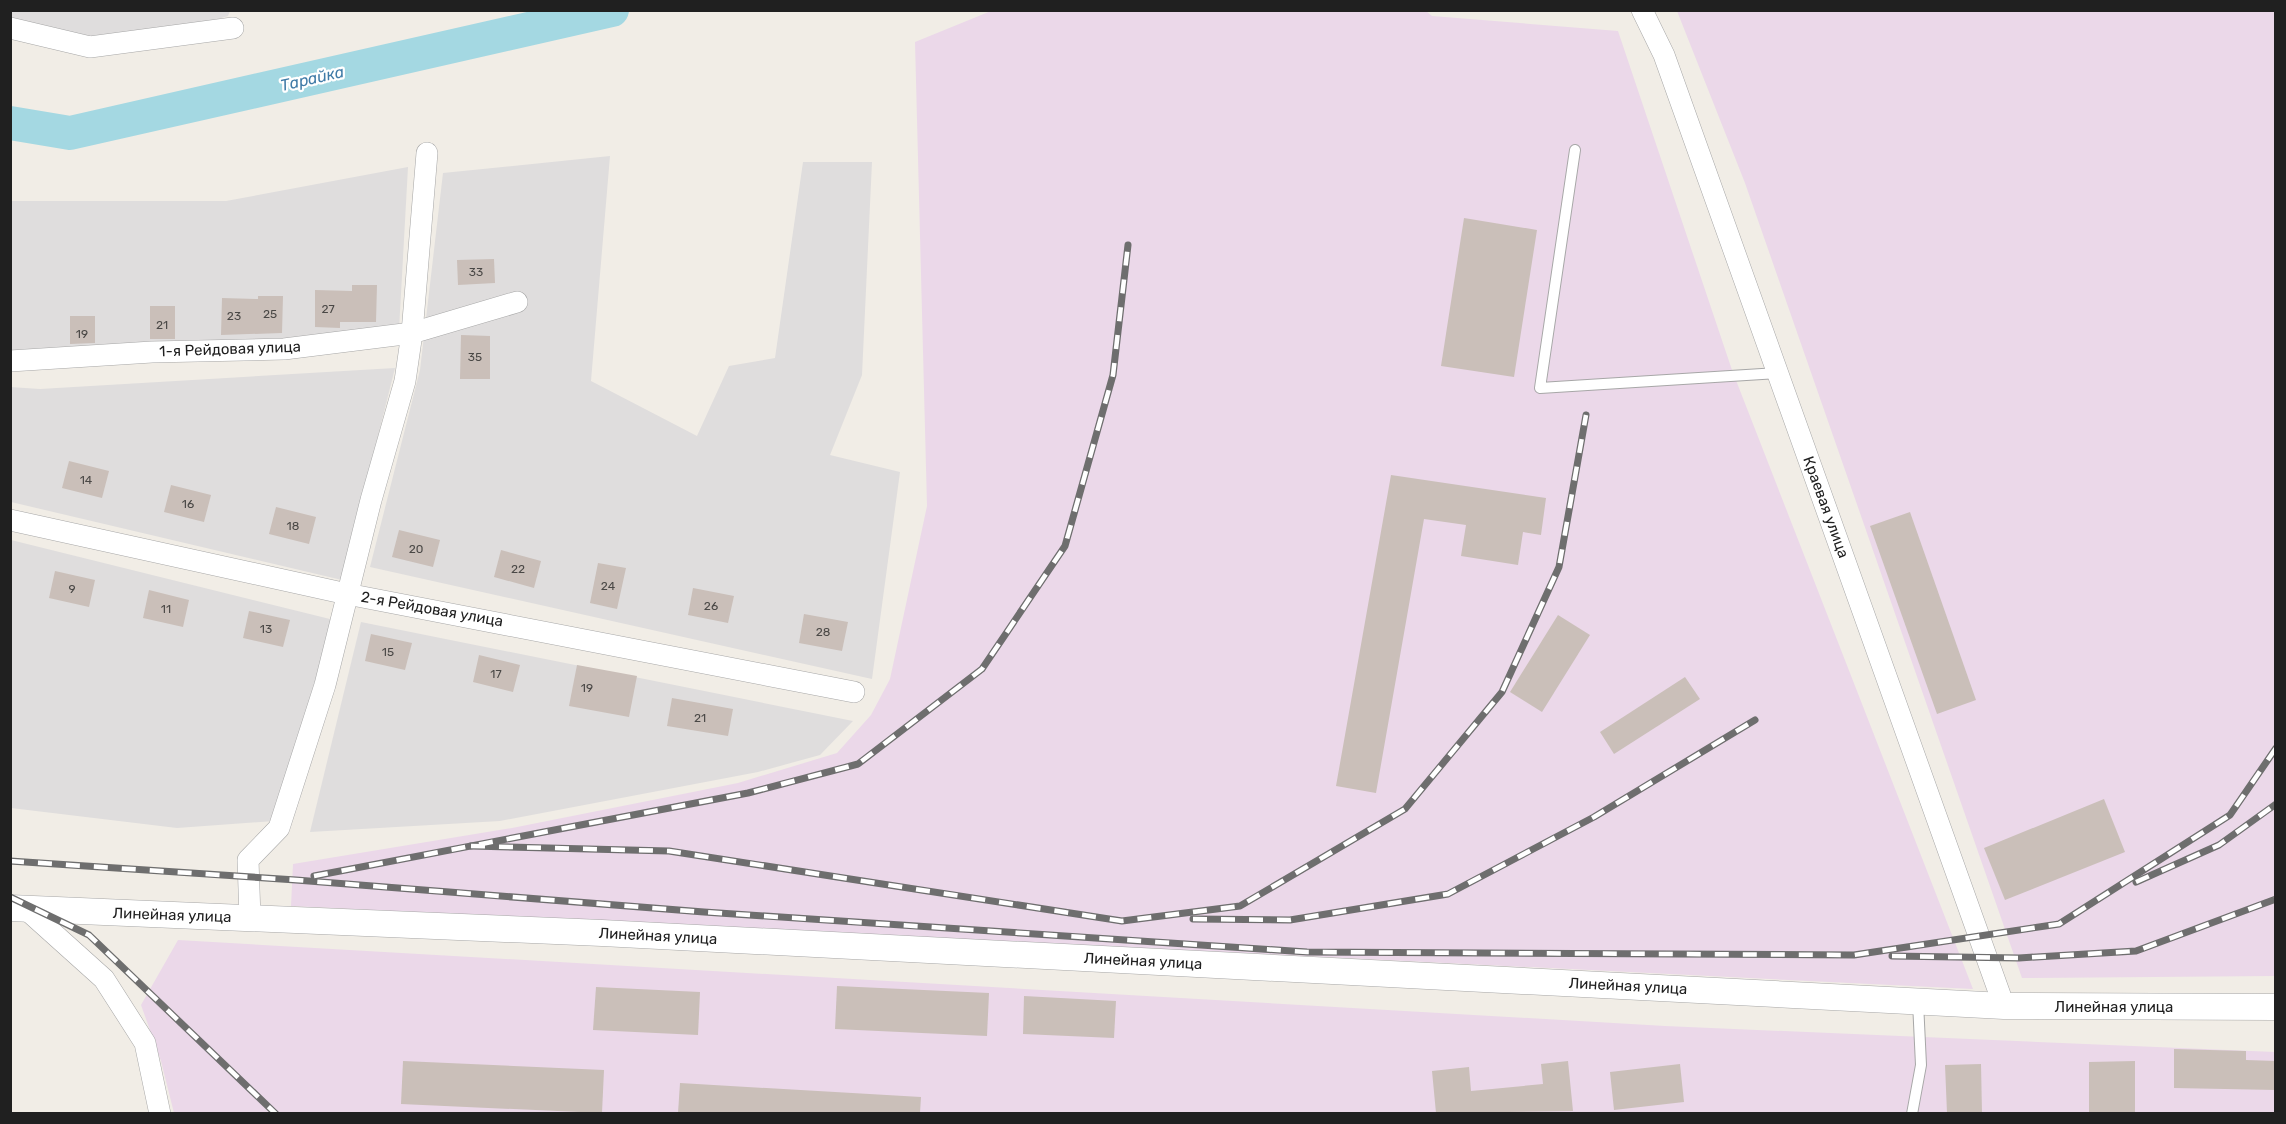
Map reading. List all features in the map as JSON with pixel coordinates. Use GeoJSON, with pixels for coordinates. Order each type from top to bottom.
{"type":"FeatureCollection","features":[{"type":"Feature","properties":{"kind":"street","name":"Краевая улица"},"geometry":{"type":"LineString","coordinates":[[1642,10],[1664,55],[2004,1006]]}},
{"type":"Feature","properties":{"kind":"street"},"geometry":{"type":"LineString","coordinates":[[10,28],[90,47],[233,28]]}},
{"type":"Feature","properties":{"kind":"street"},"geometry":{"type":"LineString","coordinates":[[250,918],[248,860],[279,828],[325,685],[347,594],[405,381],[412,333],[427,153]]}},
{"type":"Feature","properties":{"kind":"street","name":"1-я Рейдовая улица"},"geometry":{"type":"LineString","coordinates":[[10,361],[152,352],[285,350],[412,333],[517,302]]}},
{"type":"Feature","properties":{"kind":"street","name":"2-я Рейдовая улица"},"geometry":{"type":"LineString","coordinates":[[10,520],[347,594],[854,692]]}},
{"type":"Feature","properties":{"kind":"street"},"geometry":{"type":"LineString","coordinates":[[18,908],[104,979],[145,1043],[160,1113]]}},
{"type":"Feature","properties":{"kind":"street","name":"Линейная улица"},"geometry":{"type":"LineString","coordinates":[[18,908],[602,933],[2004,1006],[2276,1007]]}},
{"type":"Feature","properties":{"kind":"lane"},"geometry":{"type":"LineString","coordinates":[[1575,150],[1540,388],[1778,373]]}},
{"type":"Feature","properties":{"kind":"lane"},"geometry":{"type":"LineString","coordinates":[[1912,1113],[1921,1065],[1918,1001]]}},
{"type":"Feature","properties":{"kind":"shaded area"},"geometry":{"type":"Polygon","coordinates":[[[10,11],[230,11],[228,16],[118,50],[11,18],[10,11]]]}},
{"type":"Feature","properties":{"kind":"shaded area"},"geometry":{"type":"Polygon","coordinates":[[[991,11],[1426,11],[1432,16],[1618,31],[1732,370],[1973,989],[291,906],[293,864],[512,828],[738,783],[837,753],[871,715],[890,679],[927,506],[915,42],[991,11]]]}},
{"type":"Feature","properties":{"kind":"shaded area"},"geometry":{"type":"Polygon","coordinates":[[[1677,11],[2275,11],[2275,976],[2022,978],[1745,183],[1677,11]]]}},
{"type":"Feature","properties":{"kind":"shaded area"},"geometry":{"type":"Polygon","coordinates":[[[610,156],[591,381],[697,436],[729,366],[775,358],[803,162],[872,162],[862,375],[830,455],[900,472],[872,679],[370,567],[420,370],[443,173],[610,156]]]}},
{"type":"Feature","properties":{"kind":"shaded area"},"geometry":{"type":"Polygon","coordinates":[[[408,167],[399,330],[11,367],[10,201],[226,201],[408,167]]]}},
{"type":"Feature","properties":{"kind":"shaded area"},"geometry":{"type":"Polygon","coordinates":[[[395,368],[342,580],[11,502],[10,387],[40,389],[395,368]]]}},
{"type":"Feature","properties":{"kind":"shaded area"},"geometry":{"type":"Polygon","coordinates":[[[11,540],[334,620],[274,821],[177,828],[11,808],[11,540]]]}},
{"type":"Feature","properties":{"kind":"shaded area"},"geometry":{"type":"Polygon","coordinates":[[[361,622],[853,721],[820,755],[758,772],[500,821],[310,832],[361,622]]]}},
{"type":"Feature","properties":{"kind":"shaded area"},"geometry":{"type":"Polygon","coordinates":[[[178,940],[1665,1026],[2275,1052],[2275,1113],[174,1113],[161,1061],[141,1005],[178,940]]]}},
{"type":"Feature","properties":{"kind":"building"},"geometry":{"type":"Polygon","coordinates":[[[1464,218],[1537,230],[1514,377],[1441,366],[1464,218]]]}},
{"type":"Feature","properties":{"kind":"building"},"geometry":{"type":"Polygon","coordinates":[[[494,259],[495,283],[458,285],[457,260],[494,259]]]}},
{"type":"Feature","properties":{"kind":"building"},"geometry":{"type":"Polygon","coordinates":[[[352,285],[377,285],[376,322],[340,322],[340,328],[315,327],[315,290],[352,291],[352,285]]]}},
{"type":"Feature","properties":{"kind":"building"},"geometry":{"type":"Polygon","coordinates":[[[258,296],[283,296],[282,333],[221,335],[222,298],[258,299],[258,296]]]}},
{"type":"Feature","properties":{"kind":"building"},"geometry":{"type":"Polygon","coordinates":[[[150,306],[175,306],[175,339],[150,339],[150,306]]]}},
{"type":"Feature","properties":{"kind":"building"},"geometry":{"type":"Polygon","coordinates":[[[70,316],[95,316],[95,343],[70,344],[70,316]]]}},
{"type":"Feature","properties":{"kind":"building"},"geometry":{"type":"Polygon","coordinates":[[[461,335],[490,336],[490,379],[460,379],[461,335]]]}},
{"type":"Feature","properties":{"kind":"building"},"geometry":{"type":"Polygon","coordinates":[[[69,461],[109,471],[102,498],[62,488],[69,461]]]}},
{"type":"Feature","properties":{"kind":"building"},"geometry":{"type":"Polygon","coordinates":[[[1391,475],[1546,498],[1541,535],[1523,532],[1518,565],[1461,556],[1466,525],[1424,519],[1376,793],[1336,786],[1391,475]]]}},
{"type":"Feature","properties":{"kind":"building"},"geometry":{"type":"Polygon","coordinates":[[[171,485],[211,495],[204,522],[164,512],[171,485]]]}},
{"type":"Feature","properties":{"kind":"building"},"geometry":{"type":"Polygon","coordinates":[[[276,507],[316,517],[309,544],[269,534],[276,507]]]}},
{"type":"Feature","properties":{"kind":"building"},"geometry":{"type":"Polygon","coordinates":[[[1910,512],[1976,700],[1937,714],[1870,526],[1910,512]]]}},
{"type":"Feature","properties":{"kind":"building"},"geometry":{"type":"Polygon","coordinates":[[[399,530],[440,540],[433,567],[392,557],[399,530]]]}},
{"type":"Feature","properties":{"kind":"building"},"geometry":{"type":"Polygon","coordinates":[[[501,550],[541,561],[534,588],[494,577],[501,550]]]}},
{"type":"Feature","properties":{"kind":"building"},"geometry":{"type":"Polygon","coordinates":[[[598,563],[626,568],[617,609],[590,603],[598,563]]]}},
{"type":"Feature","properties":{"kind":"building"},"geometry":{"type":"Polygon","coordinates":[[[55,571],[95,580],[89,607],[49,598],[55,571]]]}},
{"type":"Feature","properties":{"kind":"building"},"geometry":{"type":"Polygon","coordinates":[[[693,588],[734,596],[728,623],[688,615],[693,588]]]}},
{"type":"Feature","properties":{"kind":"building"},"geometry":{"type":"Polygon","coordinates":[[[149,590],[189,600],[183,627],[143,618],[149,590]]]}},
{"type":"Feature","properties":{"kind":"building"},"geometry":{"type":"Polygon","coordinates":[[[249,611],[290,620],[283,647],[243,638],[249,611]]]}},
{"type":"Feature","properties":{"kind":"building"},"geometry":{"type":"Polygon","coordinates":[[[804,614],[848,622],[842,651],[799,643],[804,614]]]}},
{"type":"Feature","properties":{"kind":"building"},"geometry":{"type":"Polygon","coordinates":[[[1558,615],[1590,635],[1542,712],[1510,692],[1558,615]]]}},
{"type":"Feature","properties":{"kind":"building"},"geometry":{"type":"Polygon","coordinates":[[[371,634],[412,643],[405,670],[365,661],[371,634]]]}},
{"type":"Feature","properties":{"kind":"building"},"geometry":{"type":"Polygon","coordinates":[[[479,655],[520,665],[513,692],[473,682],[479,655]]]}},
{"type":"Feature","properties":{"kind":"building"},"geometry":{"type":"Polygon","coordinates":[[[577,665],[637,676],[629,717],[569,706],[577,665]]]}},
{"type":"Feature","properties":{"kind":"building"},"geometry":{"type":"Polygon","coordinates":[[[1685,677],[1700,699],[1614,754],[1600,732],[1685,677]]]}},
{"type":"Feature","properties":{"kind":"building"},"geometry":{"type":"Polygon","coordinates":[[[672,698],[733,709],[728,736],[667,726],[672,698]]]}},
{"type":"Feature","properties":{"kind":"building"},"geometry":{"type":"Polygon","coordinates":[[[2104,799],[2125,852],[2005,900],[1984,848],[2104,799]]]}},
{"type":"Feature","properties":{"kind":"building"},"geometry":{"type":"Polygon","coordinates":[[[837,986],[989,993],[987,1036],[835,1029],[837,986]]]}},
{"type":"Feature","properties":{"kind":"building"},"geometry":{"type":"Polygon","coordinates":[[[596,987],[700,992],[698,1035],[593,1030],[596,987]]]}},
{"type":"Feature","properties":{"kind":"building"},"geometry":{"type":"Polygon","coordinates":[[[1024,996],[1116,1001],[1114,1038],[1023,1034],[1024,996]]]}},
{"type":"Feature","properties":{"kind":"building"},"geometry":{"type":"Polygon","coordinates":[[[2174,1049],[2246,1051],[2246,1060],[2276,1061],[2276,1090],[2174,1088],[2174,1049]]]}},
{"type":"Feature","properties":{"kind":"building"},"geometry":{"type":"Polygon","coordinates":[[[403,1061],[604,1070],[602,1113],[401,1104],[403,1061]]]}},
{"type":"Feature","properties":{"kind":"building"},"geometry":{"type":"Polygon","coordinates":[[[1568,1061],[1573,1111],[1436,1113],[1432,1071],[1469,1067],[1471,1091],[1543,1084],[1541,1064],[1568,1061]]]}},
{"type":"Feature","properties":{"kind":"building"},"geometry":{"type":"Polygon","coordinates":[[[2135,1061],[2135,1113],[2089,1113],[2089,1062],[2135,1061]]]}},
{"type":"Feature","properties":{"kind":"building"},"geometry":{"type":"Polygon","coordinates":[[[1680,1064],[1684,1102],[1614,1110],[1610,1072],[1680,1064]]]}},
{"type":"Feature","properties":{"kind":"building"},"geometry":{"type":"Polygon","coordinates":[[[1981,1064],[1982,1113],[1947,1113],[1945,1065],[1981,1064]]]}},
{"type":"Feature","properties":{"kind":"building"},"geometry":{"type":"Polygon","coordinates":[[[680,1083],[921,1097],[920,1113],[678,1113],[680,1083]]]}},
{"type":"Feature","properties":{"kind":"waterway","name":"Тарайка"},"geometry":{"type":"LineString","coordinates":[[10,123],[70,133],[612,10]]}},
{"type":"Feature","properties":{"kind":"railway"},"geometry":{"type":"LineString","coordinates":[[314,876],[748,793],[858,764],[982,669],[1065,546],[1113,375],[1128,245]]}},
{"type":"Feature","properties":{"kind":"railway"},"geometry":{"type":"LineString","coordinates":[[471,846],[669,851],[1122,921],[1240,906],[1405,809],[1502,692],[1559,567],[1586,415]]}},
{"type":"Feature","properties":{"kind":"railway"},"geometry":{"type":"LineString","coordinates":[[1193,919],[1290,920],[1448,894],[1594,817],[1755,720]]}},
{"type":"Feature","properties":{"kind":"railway"},"geometry":{"type":"LineString","coordinates":[[10,861],[296,880],[704,912],[1307,952],[1854,955],[2059,924],[2230,815],[2276,748]]}},
{"type":"Feature","properties":{"kind":"railway"},"geometry":{"type":"LineString","coordinates":[[2136,882],[2219,845],[2276,804]]}},
{"type":"Feature","properties":{"kind":"railway"},"geometry":{"type":"LineString","coordinates":[[10,897],[89,935],[276,1114]]}},
{"type":"Feature","properties":{"kind":"railway"},"geometry":{"type":"LineString","coordinates":[[1892,956],[2019,958],[2136,951],[2276,899]]}}]}
